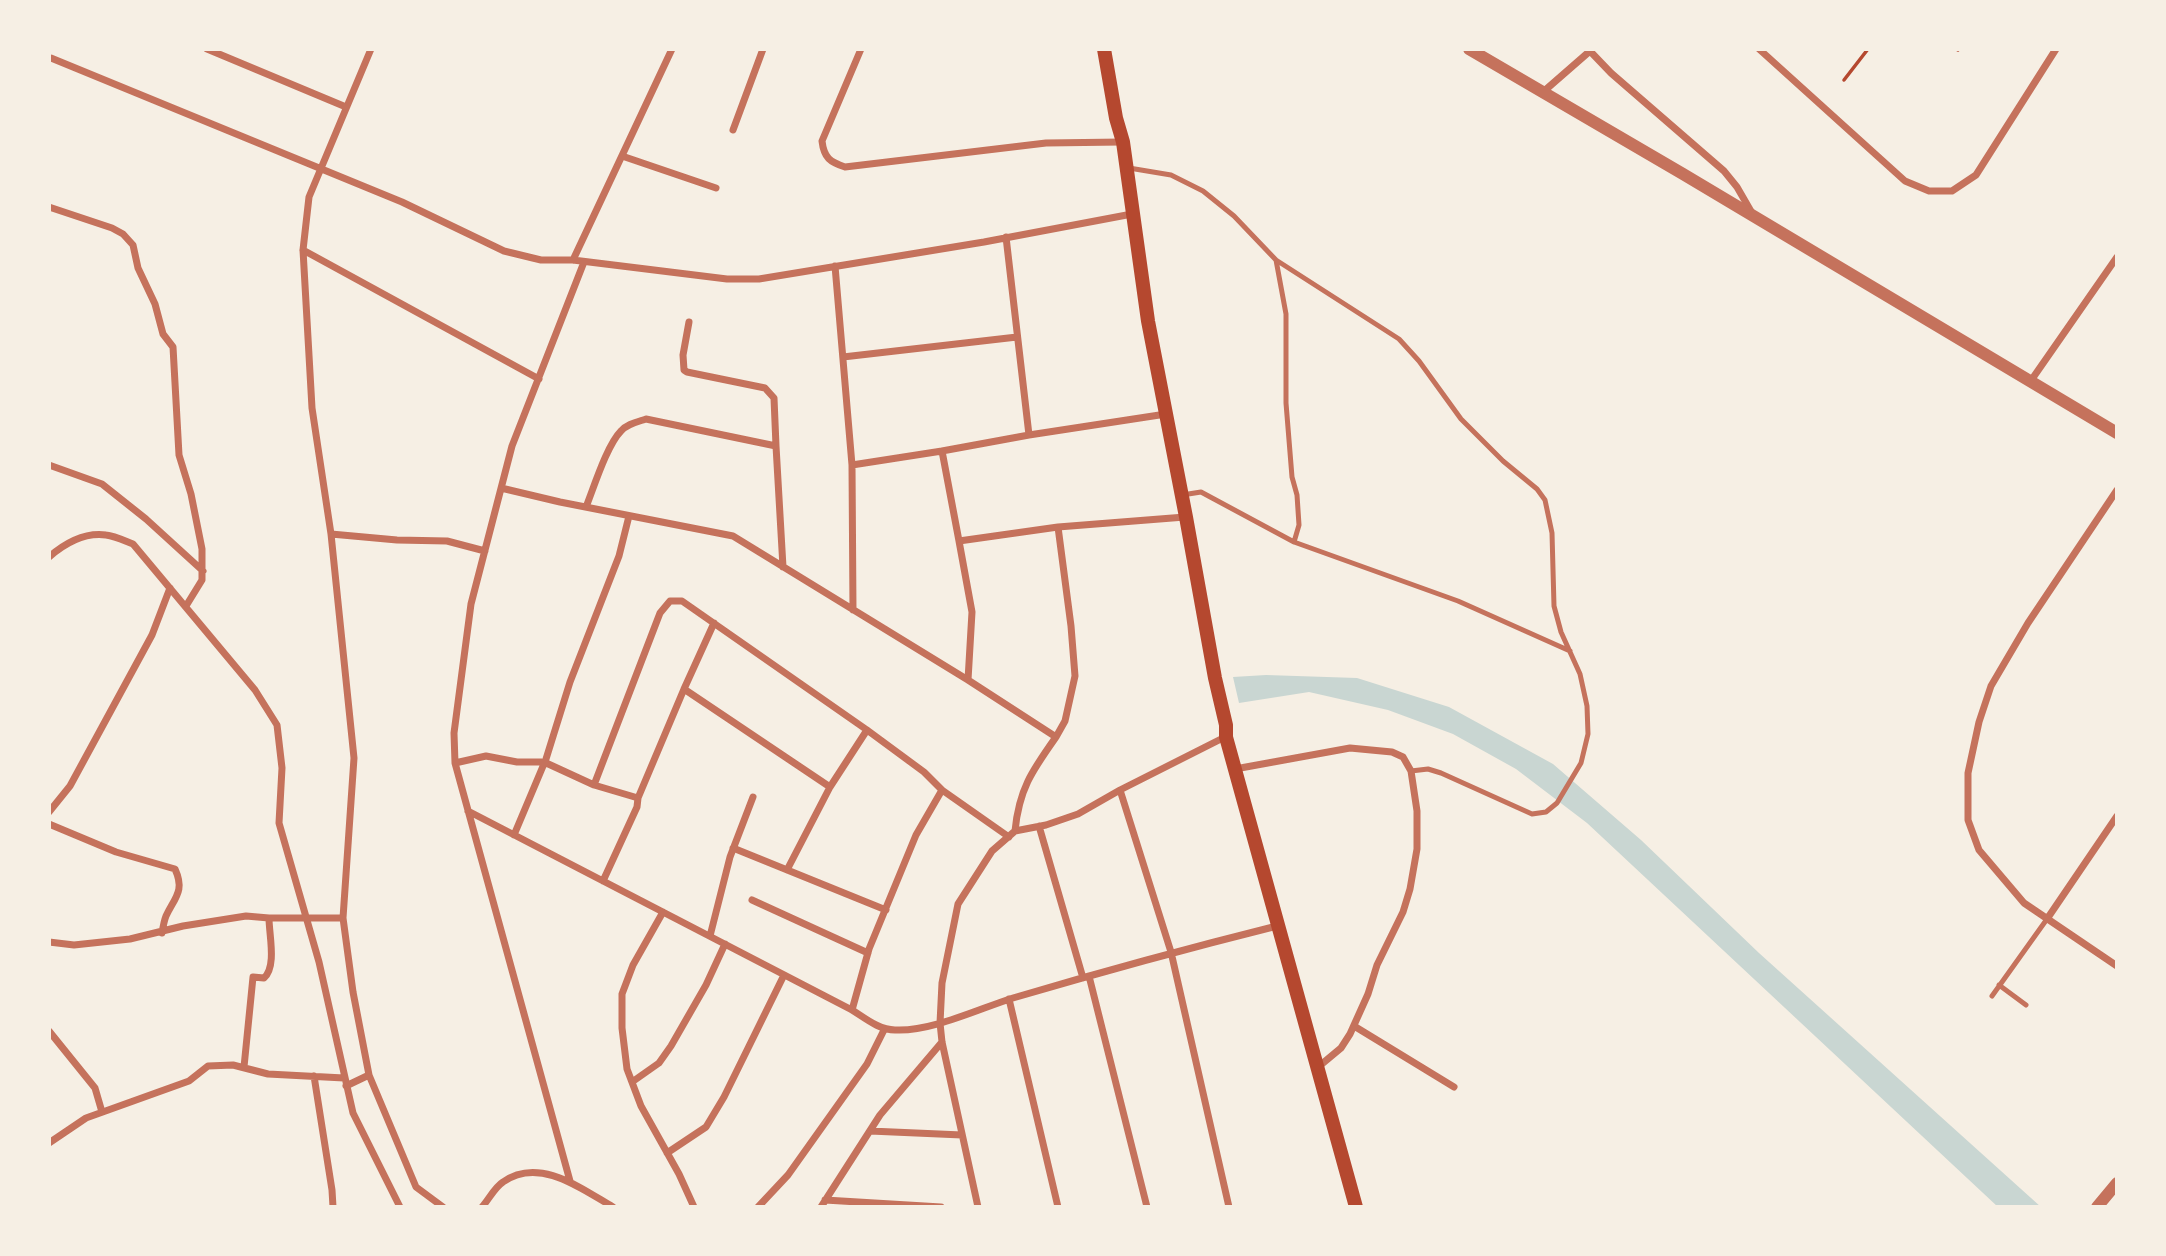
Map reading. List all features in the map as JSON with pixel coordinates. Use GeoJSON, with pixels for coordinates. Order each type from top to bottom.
{"type":"FeatureCollection","features":[{"type":"Feature","properties":{"kind":"main road"},"geometry":{"type":"LineString","coordinates":[[1104,49],[1123,142],[1148,321],[1214,678],[1234,769],[1356,1207]]}},
{"type":"Feature","properties":{"kind":"street"},"geometry":{"type":"LineString","coordinates":[[55,49],[50,61],[402,202],[504,251],[541,260],[573,260],[727,279],[758,279],[1132,214]]}},
{"type":"Feature","properties":{"kind":"street"},"geometry":{"type":"LineString","coordinates":[[207,49],[346,107]]}},
{"type":"Feature","properties":{"kind":"street"},"geometry":{"type":"LineString","coordinates":[[372,49],[309,197],[303,250],[312,408],[331,534],[354,758],[343,918],[353,992],[369,1075],[416,1187],[443,1207]]}},
{"type":"Feature","properties":{"kind":"street"},"geometry":{"type":"LineString","coordinates":[[573,260],[672,49]]}},
{"type":"Feature","properties":{"kind":"street"},"geometry":{"type":"LineString","coordinates":[[733,130],[763,49]]}},
{"type":"Feature","properties":{"kind":"street"},"geometry":{"type":"LineString","coordinates":[[861,49],[822,141],[824,155],[832,163],[845,167],[1046,144],[1123,142]]}},
{"type":"Feature","properties":{"kind":"street"},"geometry":{"type":"LineString","coordinates":[[1469,49],[2117,433]]}},
{"type":"Feature","properties":{"kind":"street"},"geometry":{"type":"LineString","coordinates":[[1759,49],[1905,181],[1929,191],[1952,191],[1976,175],[2056,49]]}},
{"type":"Feature","properties":{"kind":"street"},"geometry":{"type":"LineString","coordinates":[[1543,92],[1589,50],[1611,73],[1724,171],[1754,216]]}},
{"type":"Feature","properties":{"kind":"street"},"geometry":{"type":"LineString","coordinates":[[622,156],[716,188]]}},
{"type":"Feature","properties":{"kind":"street"},"geometry":{"type":"LineString","coordinates":[[49,206],[112,228],[123,234],[133,245],[138,268],[155,304],[163,334],[173,347],[179,455],[191,494],[202,549],[202,580],[186,606]]}},
{"type":"Feature","properties":{"kind":"street"},"geometry":{"type":"LineString","coordinates":[[1006,237],[1029,435]]}},
{"type":"Feature","properties":{"kind":"street"},"geometry":{"type":"LineString","coordinates":[[303,250],[539,379]]}},
{"type":"Feature","properties":{"kind":"street"},"geometry":{"type":"LineString","coordinates":[[2030,382],[2117,257]]}},
{"type":"Feature","properties":{"kind":"street"},"geometry":{"type":"LineString","coordinates":[[570,1181],[455,762],[454,733],[471,604],[512,446],[584,262]]}},
{"type":"Feature","properties":{"kind":"street"},"geometry":{"type":"LineString","coordinates":[[835,266],[852,465],[853,610]]}},
{"type":"Feature","properties":{"kind":"street"},"geometry":{"type":"LineString","coordinates":[[689,322],[683,355],[684,370],[765,388],[774,398],[783,567]]}},
{"type":"Feature","properties":{"kind":"street"},"geometry":{"type":"LineString","coordinates":[[843,357],[1017,337]]}},
{"type":"Feature","properties":{"kind":"street"},"geometry":{"type":"LineString","coordinates":[[852,465],[1167,414]]}},
{"type":"Feature","properties":{"kind":"street"},"geometry":{"type":"LineString","coordinates":[[586,507],[611,446],[621,431],[632,423],[646,419],[776,446]]}},
{"type":"Feature","properties":{"kind":"street"},"geometry":{"type":"LineString","coordinates":[[942,451],[972,612],[968,680]]}},
{"type":"Feature","properties":{"kind":"street"},"geometry":{"type":"LineString","coordinates":[[49,465],[102,484],[202,570]]}},
{"type":"Feature","properties":{"kind":"street"},"geometry":{"type":"LineString","coordinates":[[501,488],[733,536],[1056,737]]}},
{"type":"Feature","properties":{"kind":"street"},"geometry":{"type":"LineString","coordinates":[[2117,490],[2028,623],[1991,686],[1979,722],[1968,773],[1968,820],[1979,850],[2024,903],[2117,966]]}},
{"type":"Feature","properties":{"kind":"street"},"geometry":{"type":"LineString","coordinates":[[514,835],[544,762],[570,682],[619,556],[629,516]]}},
{"type":"Feature","properties":{"kind":"street"},"geometry":{"type":"LineString","coordinates":[[959,541],[1058,527],[1186,517]]}},
{"type":"Feature","properties":{"kind":"street"},"geometry":{"type":"LineString","coordinates":[[1012,834],[1028,776],[1065,721],[1075,676],[1058,527]]}},
{"type":"Feature","properties":{"kind":"street"},"geometry":{"type":"LineString","coordinates":[[331,534],[447,541],[485,551]]}},
{"type":"Feature","properties":{"kind":"street"},"geometry":{"type":"LineString","coordinates":[[49,557],[64,545],[81,538],[105,535],[133,544],[255,690],[277,725],[282,768],[279,823],[319,962],[345,1082],[353,1113],[400,1207]]}},
{"type":"Feature","properties":{"kind":"street"},"geometry":{"type":"LineString","coordinates":[[49,813],[70,786],[152,635],[170,587]]}},
{"type":"Feature","properties":{"kind":"street"},"geometry":{"type":"LineString","coordinates":[[594,785],[660,613],[670,601],[682,601],[867,730],[924,772],[942,790],[1012,834]]}},
{"type":"Feature","properties":{"kind":"street"},"geometry":{"type":"LineString","coordinates":[[603,881],[714,623]]}},
{"type":"Feature","properties":{"kind":"street"},"geometry":{"type":"LineString","coordinates":[[684,689],[830,787]]}},
{"type":"Feature","properties":{"kind":"street"},"geometry":{"type":"LineString","coordinates":[[787,870],[830,787],[867,730]]}},
{"type":"Feature","properties":{"kind":"street"},"geometry":{"type":"LineString","coordinates":[[978,1207],[940,1023],[942,983],[958,904],[992,851],[1012,834],[1078,814],[1226,731]]}},
{"type":"Feature","properties":{"kind":"street"},"geometry":{"type":"LineString","coordinates":[[1234,769],[1350,748],[1392,752],[1403,757],[1411,771],[1417,811],[1417,849],[1403,912],[1377,965],[1354,1026],[1341,1048],[1317,1068]]}},
{"type":"Feature","properties":{"kind":"street"},"geometry":{"type":"LineString","coordinates":[[455,762],[486,756],[517,762],[544,762],[594,785],[638,798]]}},
{"type":"Feature","properties":{"kind":"street"},"geometry":{"type":"LineString","coordinates":[[852,1010],[868,953],[916,835],[942,790]]}},
{"type":"Feature","properties":{"kind":"street"},"geometry":{"type":"LineString","coordinates":[[1120,790],[1171,952],[1229,1207]]}},
{"type":"Feature","properties":{"kind":"street"},"geometry":{"type":"LineString","coordinates":[[710,936],[733,848],[753,797]]}},
{"type":"Feature","properties":{"kind":"street"},"geometry":{"type":"LineString","coordinates":[[468,811],[852,1010],[884,1030],[898,1031],[940,1023],[1009,999],[1171,952],[1277,926]]}},
{"type":"Feature","properties":{"kind":"street"},"geometry":{"type":"LineString","coordinates":[[2047,919],[2117,816]]}},
{"type":"Feature","properties":{"kind":"street"},"geometry":{"type":"LineString","coordinates":[[49,824],[116,852],[175,869],[180,890],[166,916],[162,933]]}},
{"type":"Feature","properties":{"kind":"street"},"geometry":{"type":"LineString","coordinates":[[1039,827],[1086,977],[1147,1207]]}},
{"type":"Feature","properties":{"kind":"street"},"geometry":{"type":"LineString","coordinates":[[733,848],[886,909]]}},
{"type":"Feature","properties":{"kind":"street"},"geometry":{"type":"LineString","coordinates":[[752,900],[868,953]]}},
{"type":"Feature","properties":{"kind":"street"},"geometry":{"type":"LineString","coordinates":[[663,912],[633,965],[622,994],[622,1028],[627,1069],[641,1106],[694,1207]]}},
{"type":"Feature","properties":{"kind":"street"},"geometry":{"type":"LineString","coordinates":[[49,943],[74,945],[130,939],[183,926],[246,916],[343,918]]}},
{"type":"Feature","properties":{"kind":"street"},"geometry":{"type":"LineString","coordinates":[[244,1068],[253,977],[264,978],[271,967],[269,918]]}},
{"type":"Feature","properties":{"kind":"street"},"geometry":{"type":"LineString","coordinates":[[632,1082],[659,1063],[671,1046],[706,985],[725,944]]}},
{"type":"Feature","properties":{"kind":"street"},"geometry":{"type":"LineString","coordinates":[[667,1153],[706,1127],[724,1097],[784,975]]}},
{"type":"Feature","properties":{"kind":"street"},"geometry":{"type":"LineString","coordinates":[[1009,999],[1058,1207]]}},
{"type":"Feature","properties":{"kind":"street"},"geometry":{"type":"LineString","coordinates":[[1354,1026],[1454,1087]]}},
{"type":"Feature","properties":{"kind":"street"},"geometry":{"type":"LineString","coordinates":[[758,1207],[803,1156],[867,1064],[884,1030]]}},
{"type":"Feature","properties":{"kind":"street"},"geometry":{"type":"LineString","coordinates":[[49,1031],[95,1088],[102,1112]]}},
{"type":"Feature","properties":{"kind":"street"},"geometry":{"type":"LineString","coordinates":[[823,1203],[880,1115],[942,1042]]}},
{"type":"Feature","properties":{"kind":"street"},"geometry":{"type":"LineString","coordinates":[[49,1143],[86,1118],[189,1081],[208,1066],[233,1065],[268,1074],[314,1076],[345,1082],[369,1075]]}},
{"type":"Feature","properties":{"kind":"street"},"geometry":{"type":"LineString","coordinates":[[314,1076],[333,1207]]}},
{"type":"Feature","properties":{"kind":"street"},"geometry":{"type":"LineString","coordinates":[[870,1131],[962,1135]]}},
{"type":"Feature","properties":{"kind":"street"},"geometry":{"type":"LineString","coordinates":[[482,1207],[502,1182],[520,1174],[538,1171],[570,1181],[613,1207]]}},
{"type":"Feature","properties":{"kind":"street"},"geometry":{"type":"LineString","coordinates":[[2096,1207],[2117,1183]]}},
{"type":"Feature","properties":{"kind":"street"},"geometry":{"type":"LineString","coordinates":[[823,1203],[940,1207]]}},
{"type":"Feature","properties":{"kind":"lane"},"geometry":{"type":"LineString","coordinates":[[1126,168],[1171,175],[1203,191],[1234,216],[1276,260],[1399,339],[1479,439],[1537,489],[1545,500],[1552,533],[1554,606],[1561,632],[1580,674],[1587,706],[1588,734],[1581,763],[1556,803],[1546,812],[1532,814],[1441,773],[1428,769],[1411,771]]}},
{"type":"Feature","properties":{"kind":"lane"},"geometry":{"type":"LineString","coordinates":[[1276,260],[1286,314],[1286,403],[1299,524],[1294,541]]}},
{"type":"Feature","properties":{"kind":"lane"},"geometry":{"type":"LineString","coordinates":[[1181,495],[1202,492],[1294,541],[1458,601],[1570,651]]}},
{"type":"Feature","properties":{"kind":"lane"},"geometry":{"type":"LineString","coordinates":[[1992,996],[2047,919]]}},
{"type":"Feature","properties":{"kind":"lane"},"geometry":{"type":"LineString","coordinates":[[1999,985],[2026,1005]]}},
{"type":"Feature","properties":{"kind":"path"},"geometry":{"type":"LineString","coordinates":[[1844,80],[1868,49]]}},
{"type":"Feature","properties":{"kind":"shaded area"},"geometry":{"type":"Polygon","coordinates":[[[1266,675],[1357,678],[1449,707],[1553,764],[1641,840],[1759,953],[2041,1207],[1998,1207],[1587,823],[1516,769],[1453,734],[1388,710],[1309,692],[1239,703],[1233,677],[1266,675]]]}}]}
